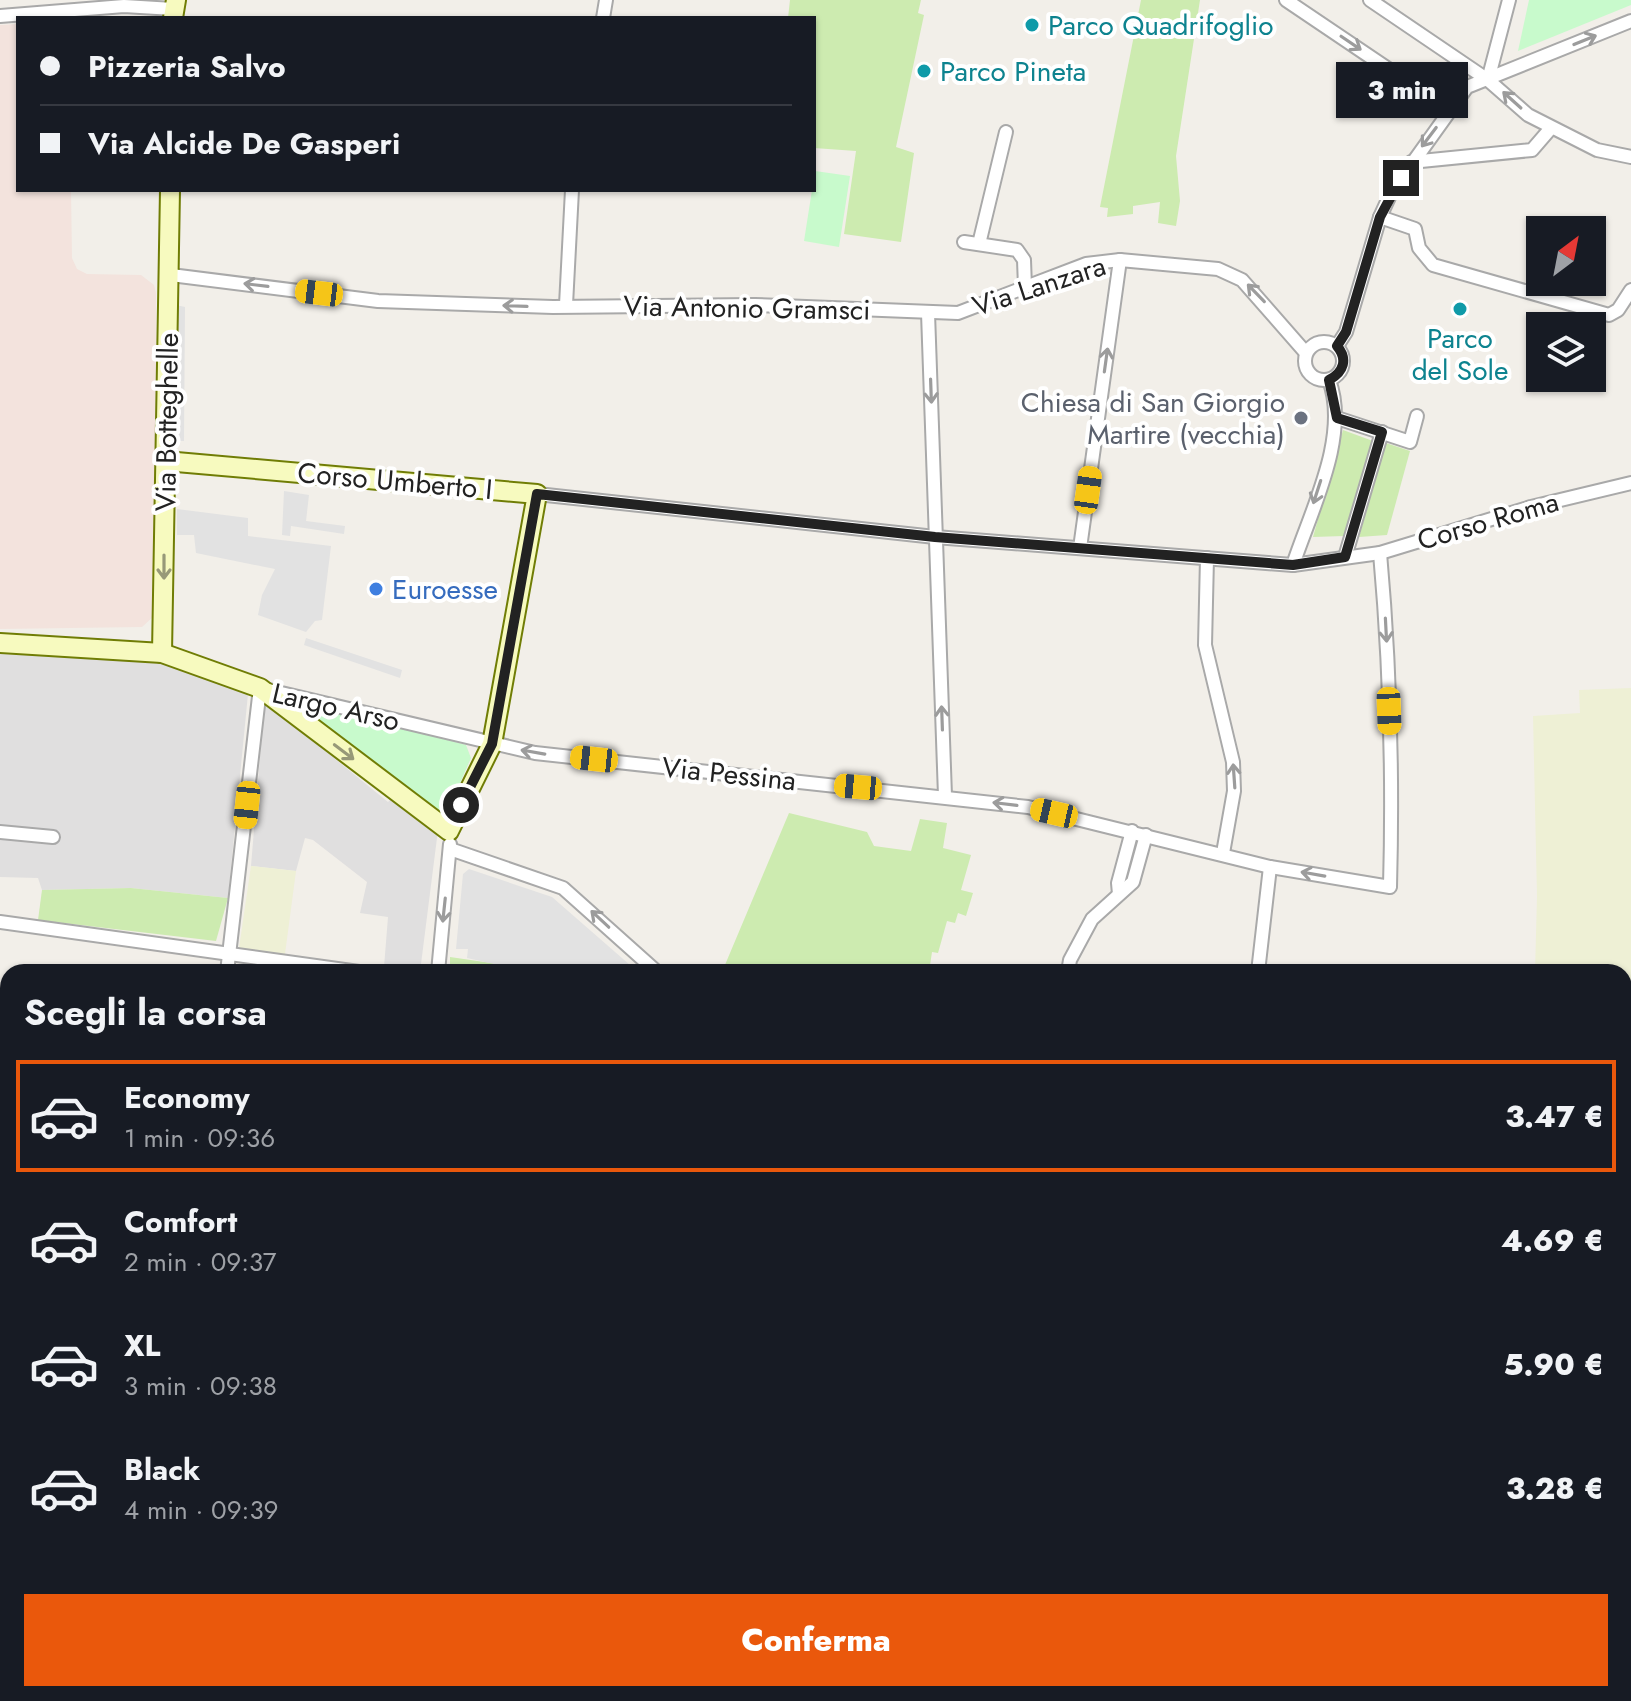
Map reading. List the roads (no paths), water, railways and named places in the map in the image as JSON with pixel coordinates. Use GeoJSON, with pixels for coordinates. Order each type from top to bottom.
{"type":"FeatureCollection","features":[{"type":"Feature","properties":{"kind":"main road","name":"Via Botteghelle"},"geometry":{"type":"LineString","coordinates":[[162,653],[171,275],[170,192]]}},
{"type":"Feature","properties":{"kind":"main road","name":"Corso Umberto I"},"geometry":{"type":"LineString","coordinates":[[165,461],[537,494]]}},
{"type":"Feature","properties":{"kind":"main road"},"geometry":{"type":"LineString","coordinates":[[450,840],[492,744],[537,494]]}},
{"type":"Feature","properties":{"kind":"main road"},"geometry":{"type":"LineString","coordinates":[[0,643],[162,653],[260,688]]}},
{"type":"Feature","properties":{"kind":"main road","name":"Largo Arso"},"geometry":{"type":"LineString","coordinates":[[260,688],[450,840]]}},
{"type":"Feature","properties":{"kind":"street"},"geometry":{"type":"LineString","coordinates":[[124,6],[136,0]]}},
{"type":"Feature","properties":{"kind":"street"},"geometry":{"type":"LineString","coordinates":[[1286,0],[1449,110]]}},
{"type":"Feature","properties":{"kind":"street"},"geometry":{"type":"LineString","coordinates":[[1370,0],[1488,80],[1528,115],[1597,150],[1631,157]]}},
{"type":"Feature","properties":{"kind":"street"},"geometry":{"type":"LineString","coordinates":[[1488,80],[1509,0]]}},
{"type":"Feature","properties":{"kind":"street"},"geometry":{"type":"LineString","coordinates":[[0,16],[124,6],[174,9]]}},
{"type":"Feature","properties":{"kind":"street"},"geometry":{"type":"LineString","coordinates":[[1337,346],[1346,332],[1380,217],[1411,162],[1473,81],[1488,80],[1631,21]]}},
{"type":"Feature","properties":{"kind":"street"},"geometry":{"type":"LineString","coordinates":[[1411,162],[1532,150],[1551,128]]}},
{"type":"Feature","properties":{"kind":"street"},"geometry":{"type":"LineString","coordinates":[[979,244],[1006,132]]}},
{"type":"Feature","properties":{"kind":"street"},"geometry":{"type":"LineString","coordinates":[[566,305],[572,192]]}},
{"type":"Feature","properties":{"kind":"street"},"geometry":{"type":"LineString","coordinates":[[1380,217],[1415,229],[1419,248],[1433,265],[1609,315],[1618,310],[1631,290]]}},
{"type":"Feature","properties":{"kind":"street"},"geometry":{"type":"LineString","coordinates":[[964,242],[1017,250],[1024,260],[1025,287]]}},
{"type":"Feature","properties":{"kind":"street"},"geometry":{"type":"LineString","coordinates":[[1080,548],[1120,260]]}},
{"type":"Feature","properties":{"kind":"street","name":"Via Lanzara"},"geometry":{"type":"LineString","coordinates":[[928,313],[958,313],[1086,264],[1120,260],[1218,269],[1242,280],[1306,353]]}},
{"type":"Feature","properties":{"kind":"street","name":"Via Antonio Gramsci"},"geometry":{"type":"LineString","coordinates":[[171,275],[378,301],[553,307],[755,305],[928,313]]}},
{"type":"Feature","properties":{"kind":"street"},"geometry":{"type":"LineString","coordinates":[[928,313],[945,796]]}},
{"type":"Feature","properties":{"kind":"street"},"geometry":{"type":"LineString","coordinates":[[1324,341],[1337,346],[1344,361],[1337,376],[1329,380],[1318,379],[1309,373],[1305,364],[1306,353],[1324,341]]}},
{"type":"Feature","properties":{"kind":"street"},"geometry":{"type":"LineString","coordinates":[[1293,565],[1337,431],[1329,380]]}},
{"type":"Feature","properties":{"kind":"street"},"geometry":{"type":"LineString","coordinates":[[1337,418],[1410,442],[1417,416]]}},
{"type":"Feature","properties":{"kind":"street"},"geometry":{"type":"LineString","coordinates":[[1345,557],[1382,432]]}},
{"type":"Feature","properties":{"kind":"street","name":"Corso Roma"},"geometry":{"type":"LineString","coordinates":[[1293,565],[1380,553],[1512,512],[1631,483]]}},
{"type":"Feature","properties":{"kind":"street","name":"Corso Umberto I"},"geometry":{"type":"LineString","coordinates":[[537,494],[935,537],[1293,565]]}},
{"type":"Feature","properties":{"kind":"street","name":"Via Pessina"},"geometry":{"type":"LineString","coordinates":[[492,744],[535,753],[1028,807],[1270,867],[1390,887],[1392,780],[1380,553]]}},
{"type":"Feature","properties":{"kind":"street"},"geometry":{"type":"LineString","coordinates":[[1207,558],[1205,645],[1233,762],[1234,791],[1223,853]]}},
{"type":"Feature","properties":{"kind":"street"},"geometry":{"type":"LineString","coordinates":[[229,964],[260,688]]}},
{"type":"Feature","properties":{"kind":"street","name":"Largo Arso"},"geometry":{"type":"LineString","coordinates":[[260,688],[492,744]]}},
{"type":"Feature","properties":{"kind":"street"},"geometry":{"type":"LineString","coordinates":[[1119,894],[1118,883],[1132,831]]}},
{"type":"Feature","properties":{"kind":"street"},"geometry":{"type":"LineString","coordinates":[[0,832],[53,837]]}},
{"type":"Feature","properties":{"kind":"street"},"geometry":{"type":"LineString","coordinates":[[1069,964],[1092,919],[1133,882],[1146,835]]}},
{"type":"Feature","properties":{"kind":"street"},"geometry":{"type":"LineString","coordinates":[[439,964],[450,840],[563,888],[648,964]]}},
{"type":"Feature","properties":{"kind":"street"},"geometry":{"type":"LineString","coordinates":[[1259,964],[1270,867]]}},
{"type":"Feature","properties":{"kind":"street"},"geometry":{"type":"LineString","coordinates":[[0,922],[308,964]]}},
{"type":"Feature","properties":{"kind":"place","name":"Parco Quadrifoglio"},"geometry":{"type":"Point","coordinates":[1032,25]}},
{"type":"Feature","properties":{"kind":"place","name":"Parco Pineta"},"geometry":{"type":"Point","coordinates":[924,71]}},
{"type":"Feature","properties":{"kind":"place","name":"Parco del Sole"},"geometry":{"type":"Point","coordinates":[1460,309]}},
{"type":"Feature","properties":{"kind":"place","name":"Chiesa di San Giorgio Martire (vecchia)"},"geometry":{"type":"Point","coordinates":[1301,418]}},
{"type":"Feature","properties":{"kind":"place","name":"Euroesse"},"geometry":{"type":"Point","coordinates":[376,589]}}]}
